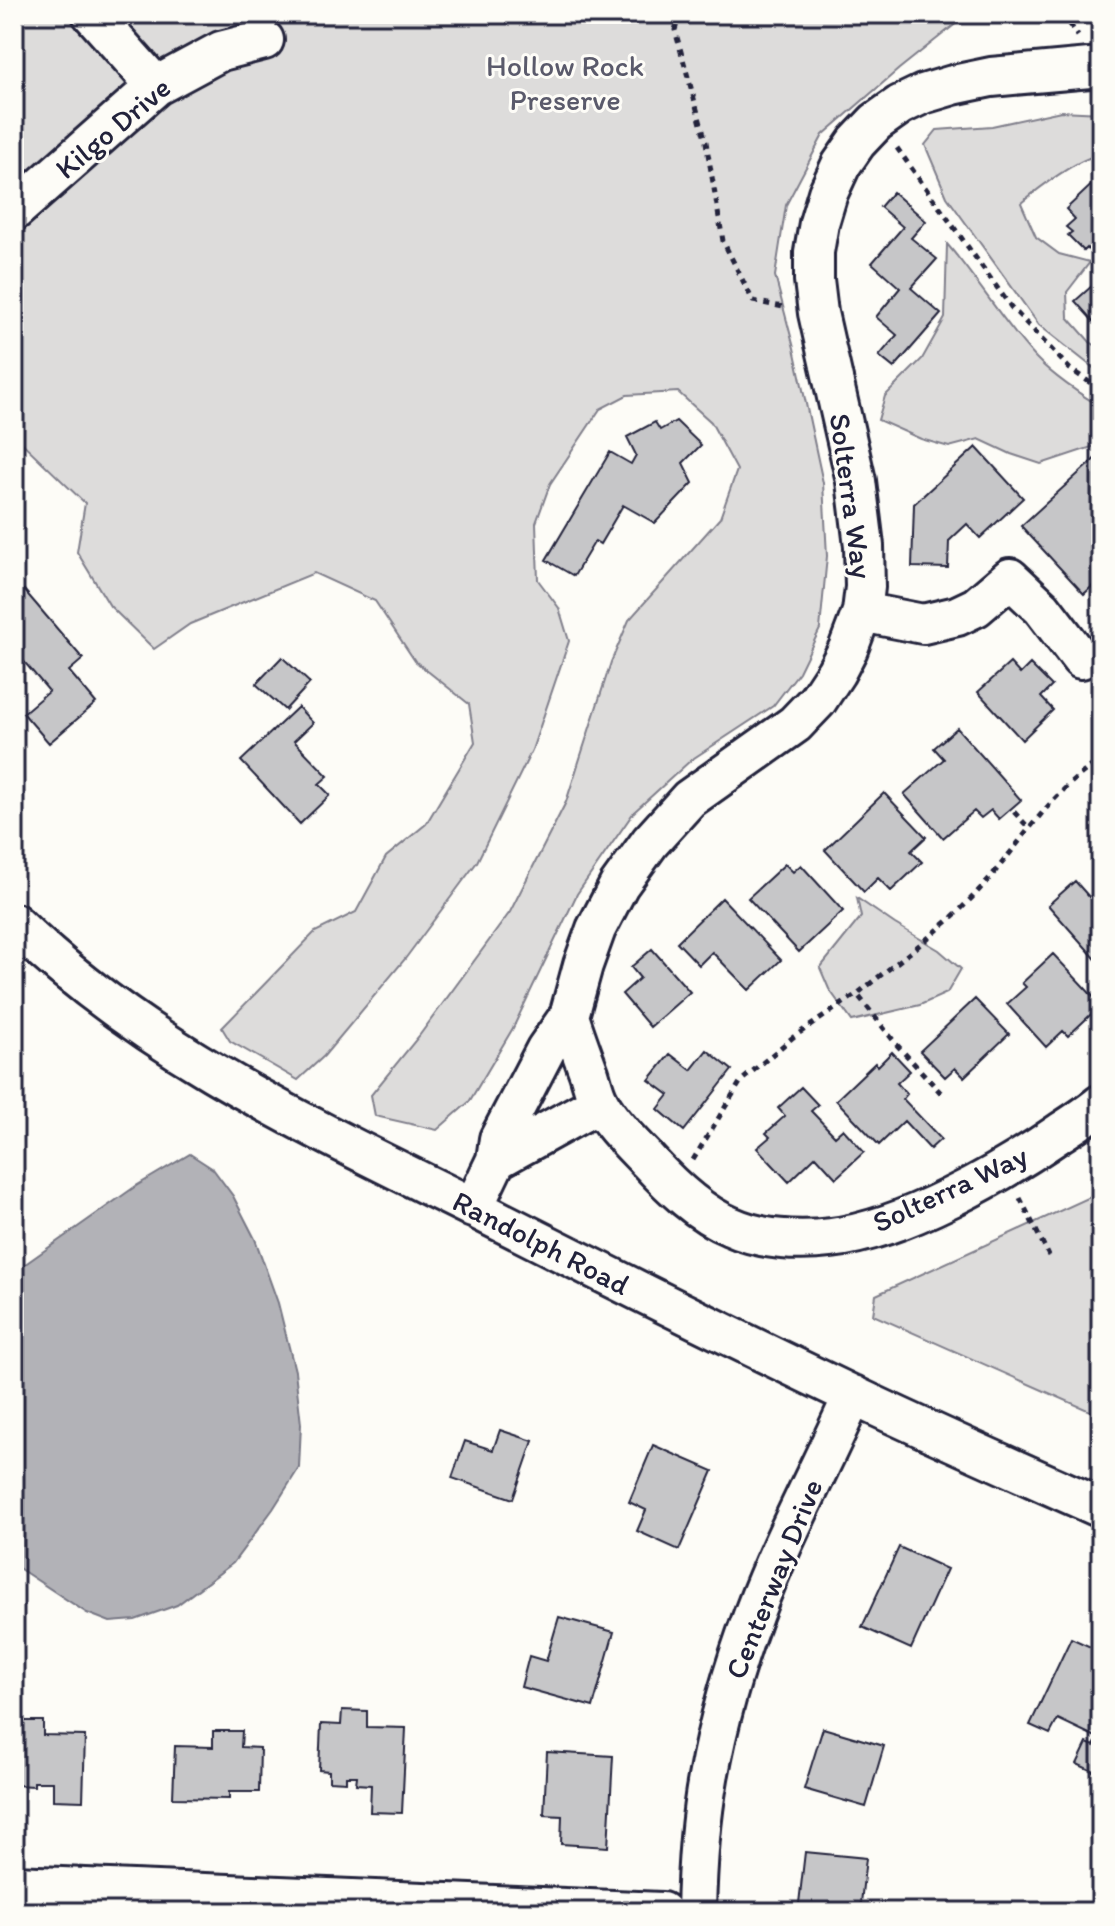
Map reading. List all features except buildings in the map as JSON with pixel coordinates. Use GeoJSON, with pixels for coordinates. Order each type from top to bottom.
{"type":"FeatureCollection","features":[{"type":"Feature","properties":{"kind":"street"},"geometry":{"type":"LineString","coordinates":[[92,14],[156,86]]}},
{"type":"Feature","properties":{"kind":"street","name":"Kilgo Drive"},"geometry":{"type":"LineString","coordinates":[[14,211],[156,86],[221,51],[264,40]]}},
{"type":"Feature","properties":{"kind":"street","name":"Solterra Way"},"geometry":{"type":"LineString","coordinates":[[473,1208],[496,1160],[499,1139],[546,1049],[569,1016],[596,929],[630,868],[666,822],[689,799],[795,724],[817,701],[848,649],[862,612],[864,546],[856,481],[818,313],[814,252],[828,193],[841,165],[876,122],[923,94],[991,77],[1101,67]]}},
{"type":"Feature","properties":{"kind":"street"},"geometry":{"type":"LineString","coordinates":[[862,612],[923,624],[957,616],[976,607],[1010,578],[1042,608],[1081,659]]}},
{"type":"Feature","properties":{"kind":"street","name":"Randolph Road"},"geometry":{"type":"LineString","coordinates":[[14,923],[81,982],[150,1034],[307,1125],[639,1292],[853,1395],[1101,1508]]}},
{"type":"Feature","properties":{"kind":"street","name":"Solterra Way"},"geometry":{"type":"LineString","coordinates":[[569,1016],[599,1103],[623,1135],[704,1212],[730,1227],[760,1236],[832,1238],[873,1229],[921,1211],[1004,1169],[1101,1104]]}},
{"type":"Feature","properties":{"kind":"street"},"geometry":{"type":"LineString","coordinates":[[496,1160],[599,1103]]}},
{"type":"Feature","properties":{"kind":"street","name":"Centerway Drive"},"geometry":{"type":"LineString","coordinates":[[696,1912],[698,1854],[708,1778],[728,1691],[774,1565],[853,1395]]}},
{"type":"Feature","properties":{"kind":"street"},"geometry":{"type":"LineString","coordinates":[[14,1885],[662,1912]]}},
{"type":"Feature","properties":{"kind":"path"},"geometry":{"type":"LineString","coordinates":[[680,14],[675,30],[706,142],[723,241],[753,301],[818,313]]}},
{"type":"Feature","properties":{"kind":"path"},"geometry":{"type":"LineString","coordinates":[[876,122],[1011,307],[1070,369],[1101,390]]}},
{"type":"Feature","properties":{"kind":"path"},"geometry":{"type":"LineString","coordinates":[[673,1185],[697,1155],[741,1081],[792,1038],[857,994],[932,936],[981,889],[1029,828],[1078,776],[1101,760]]}},
{"type":"Feature","properties":{"kind":"path"},"geometry":{"type":"LineString","coordinates":[[1014,812],[1029,828]]}},
{"type":"Feature","properties":{"kind":"path"},"geometry":{"type":"LineString","coordinates":[[857,994],[897,1045],[941,1093]]}},
{"type":"Feature","properties":{"kind":"path"},"geometry":{"type":"LineString","coordinates":[[1004,1169],[1049,1256]]}},
{"type":"Feature","properties":{"kind":"green space","name":"Hollow Rock Preserve"},"geometry":{"type":"Polygon","coordinates":[[[14,14],[968,14],[823,135],[786,205],[775,276],[823,483],[827,556],[820,629],[799,672],[773,706],[691,760],[634,812],[577,894],[513,1028],[469,1102],[437,1130],[375,1116],[371,1095],[419,1036],[510,912],[566,802],[611,662],[629,620],[720,518],[737,470],[711,422],[678,392],[627,395],[600,409],[550,484],[536,523],[538,580],[559,608],[569,641],[532,750],[477,862],[405,959],[324,1056],[298,1080],[230,1041],[222,1028],[315,932],[356,912],[386,857],[426,824],[475,742],[469,704],[415,661],[375,601],[314,573],[190,624],[154,649],[110,606],[77,552],[85,503],[18,439],[14,431],[14,14]]]}},
{"type":"Feature","properties":{"kind":"green space"},"geometry":{"type":"Polygon","coordinates":[[[1061,111],[1101,113],[1101,154],[1070,167],[1021,203],[1036,237],[1059,254],[1090,262],[1067,292],[1068,317],[1090,342],[1101,349],[1101,374],[1039,325],[947,197],[925,145],[937,130],[992,126],[1061,111]]]}},
{"type":"Feature","properties":{"kind":"green space"},"geometry":{"type":"Polygon","coordinates":[[[947,244],[1036,358],[1101,407],[1101,444],[1041,464],[979,439],[949,447],[921,439],[878,420],[885,396],[922,359],[945,318],[947,244]]]}},
{"type":"Feature","properties":{"kind":"green space"},"geometry":{"type":"Polygon","coordinates":[[[857,898],[939,950],[961,969],[947,993],[920,1005],[852,1021],[829,989],[820,968],[861,917],[857,898]]]}},
{"type":"Feature","properties":{"kind":"green space"},"geometry":{"type":"Polygon","coordinates":[[[1101,1192],[1101,1416],[873,1315],[876,1295],[1101,1192]]]}},
{"type":"Feature","properties":{"kind":"shaded area"},"geometry":{"type":"Polygon","coordinates":[[[190,1154],[213,1169],[233,1196],[255,1239],[278,1303],[295,1371],[301,1424],[299,1468],[233,1563],[177,1605],[135,1620],[110,1622],[87,1613],[14,1565],[14,1272],[136,1186],[190,1154]]]}}]}
